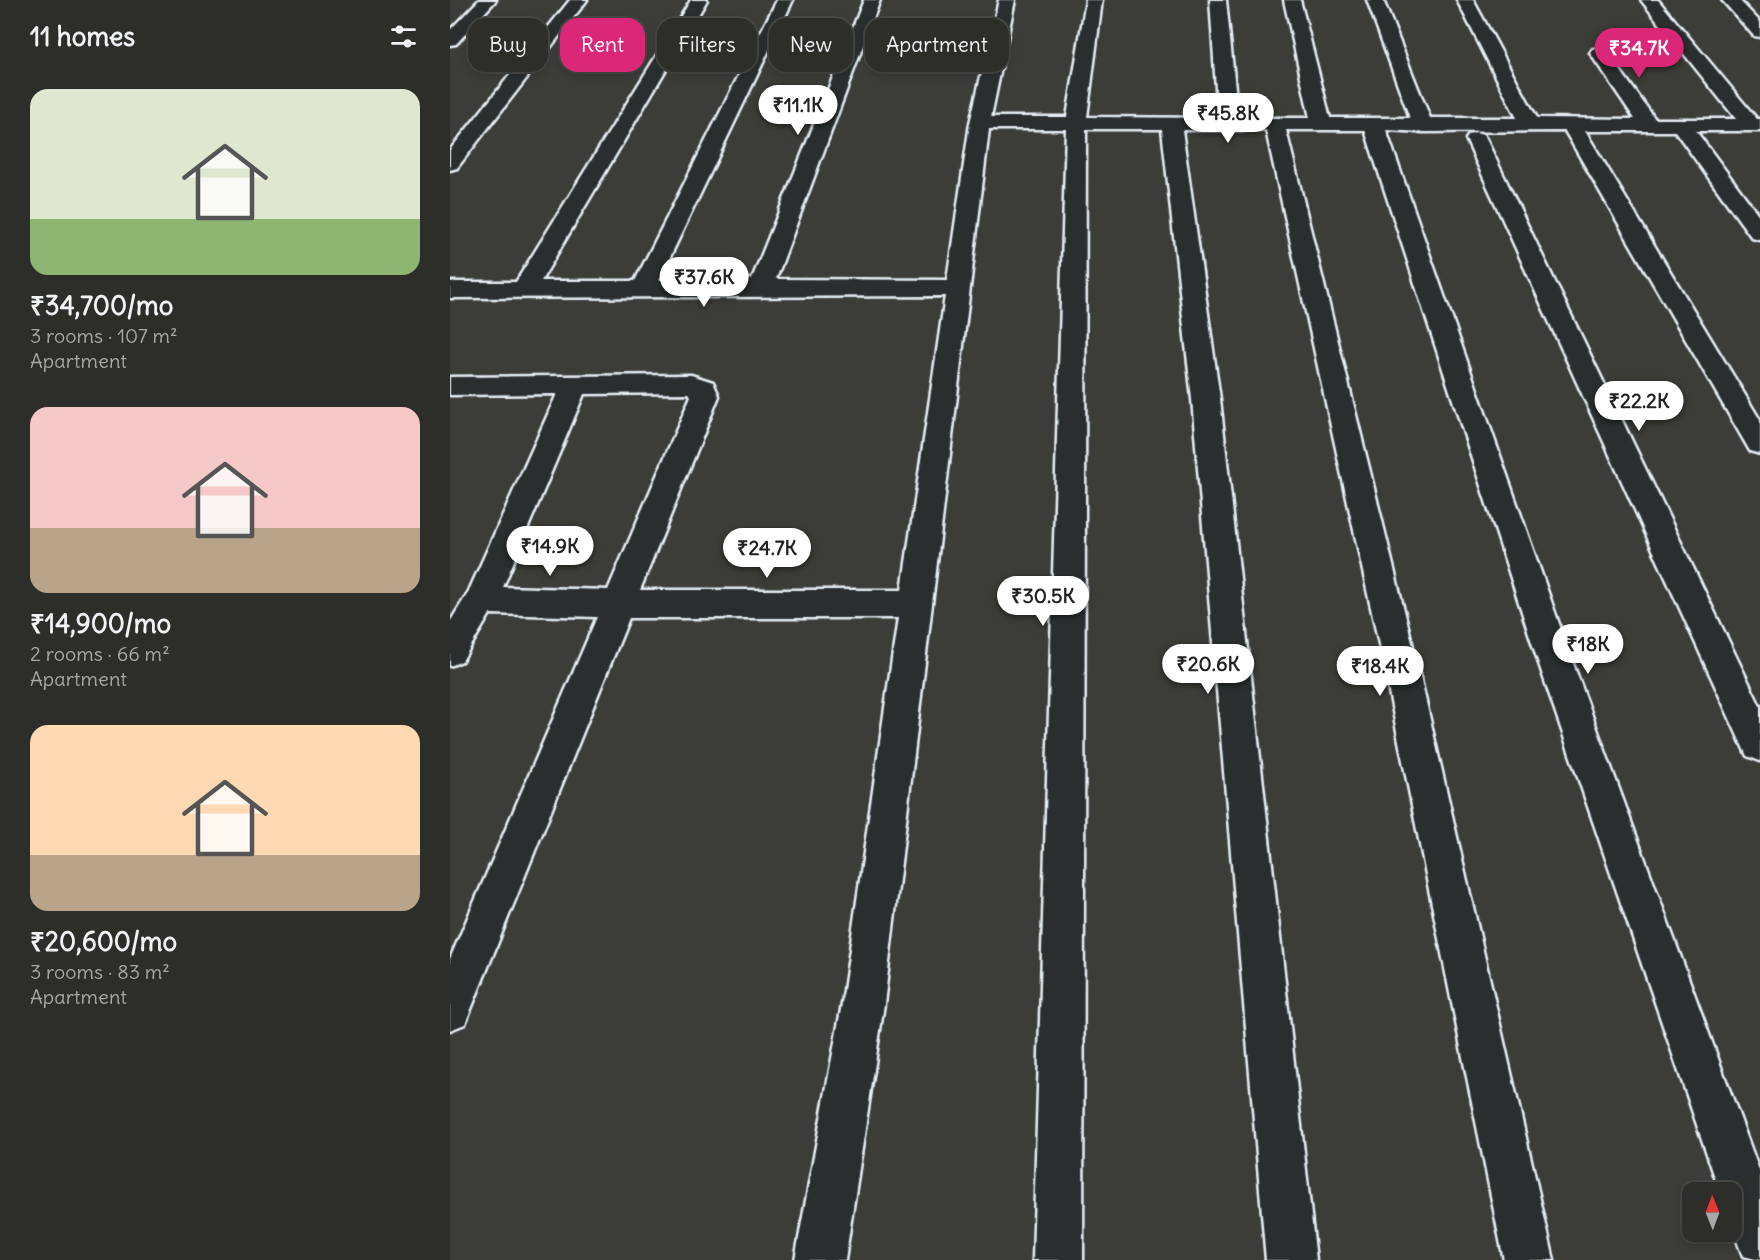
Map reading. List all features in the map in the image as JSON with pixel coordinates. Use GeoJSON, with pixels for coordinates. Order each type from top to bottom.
{"type":"FeatureCollection","features":[{"type":"Feature","properties":{"kind":"street"},"geometry":{"type":"LineString","coordinates":[[450,40],[488,0]]}},
{"type":"Feature","properties":{"kind":"street"},"geometry":{"type":"LineString","coordinates":[[450,164],[579,0]]}},
{"type":"Feature","properties":{"kind":"street"},"geometry":{"type":"LineString","coordinates":[[524,290],[699,0]]}},
{"type":"Feature","properties":{"kind":"street"},"geometry":{"type":"LineString","coordinates":[[643,288],[785,0]]}},
{"type":"Feature","properties":{"kind":"street"},"geometry":{"type":"LineString","coordinates":[[761,286],[872,0]]}},
{"type":"Feature","properties":{"kind":"street"},"geometry":{"type":"LineString","coordinates":[[820,1260],[863,1004],[980,123],[1007,0]]}},
{"type":"Feature","properties":{"kind":"street"},"geometry":{"type":"LineString","coordinates":[[1058,1260],[1076,123],[1094,0]]}},
{"type":"Feature","properties":{"kind":"street"},"geometry":{"type":"LineString","coordinates":[[1218,0],[1229,124]]}},
{"type":"Feature","properties":{"kind":"street"},"geometry":{"type":"LineString","coordinates":[[1292,0],[1322,125]]}},
{"type":"Feature","properties":{"kind":"street"},"geometry":{"type":"LineString","coordinates":[[1375,0],[1423,126]]}},
{"type":"Feature","properties":{"kind":"street"},"geometry":{"type":"LineString","coordinates":[[1465,0],[1530,125]]}},
{"type":"Feature","properties":{"kind":"street"},"geometry":{"type":"LineString","coordinates":[[1649,0],[1756,125]]}},
{"type":"Feature","properties":{"kind":"street"},"geometry":{"type":"LineString","coordinates":[[1730,0],[1760,32]]}},
{"type":"Feature","properties":{"kind":"street"},"geometry":{"type":"LineString","coordinates":[[1599,53],[1649,125]]}},
{"type":"Feature","properties":{"kind":"street"},"geometry":{"type":"LineString","coordinates":[[980,123],[1374,126],[1756,125]]}},
{"type":"Feature","properties":{"kind":"street"},"geometry":{"type":"LineString","coordinates":[[1171,124],[1206,399],[1291,1260]]}},
{"type":"Feature","properties":{"kind":"street"},"geometry":{"type":"LineString","coordinates":[[1275,125],[1401,667],[1529,1260]]}},
{"type":"Feature","properties":{"kind":"street"},"geometry":{"type":"LineString","coordinates":[[1572,125],[1760,444]]}},
{"type":"Feature","properties":{"kind":"street"},"geometry":{"type":"LineString","coordinates":[[1681,125],[1760,233]]}},
{"type":"Feature","properties":{"kind":"street"},"geometry":{"type":"LineString","coordinates":[[1374,126],[1554,658],[1760,1239]]}},
{"type":"Feature","properties":{"kind":"street"},"geometry":{"type":"LineString","coordinates":[[1476,139],[1760,744]]}},
{"type":"Feature","properties":{"kind":"street"},"geometry":{"type":"LineString","coordinates":[[450,290],[761,286],[957,288]]}},
{"type":"Feature","properties":{"kind":"street"},"geometry":{"type":"LineString","coordinates":[[450,386],[692,384],[704,389],[705,396],[450,1009]]}},
{"type":"Feature","properties":{"kind":"street"},"geometry":{"type":"LineString","coordinates":[[450,651],[481,600],[574,386]]}},
{"type":"Feature","properties":{"kind":"street"},"geometry":{"type":"LineString","coordinates":[[481,600],[618,604],[916,604]]}}]}
